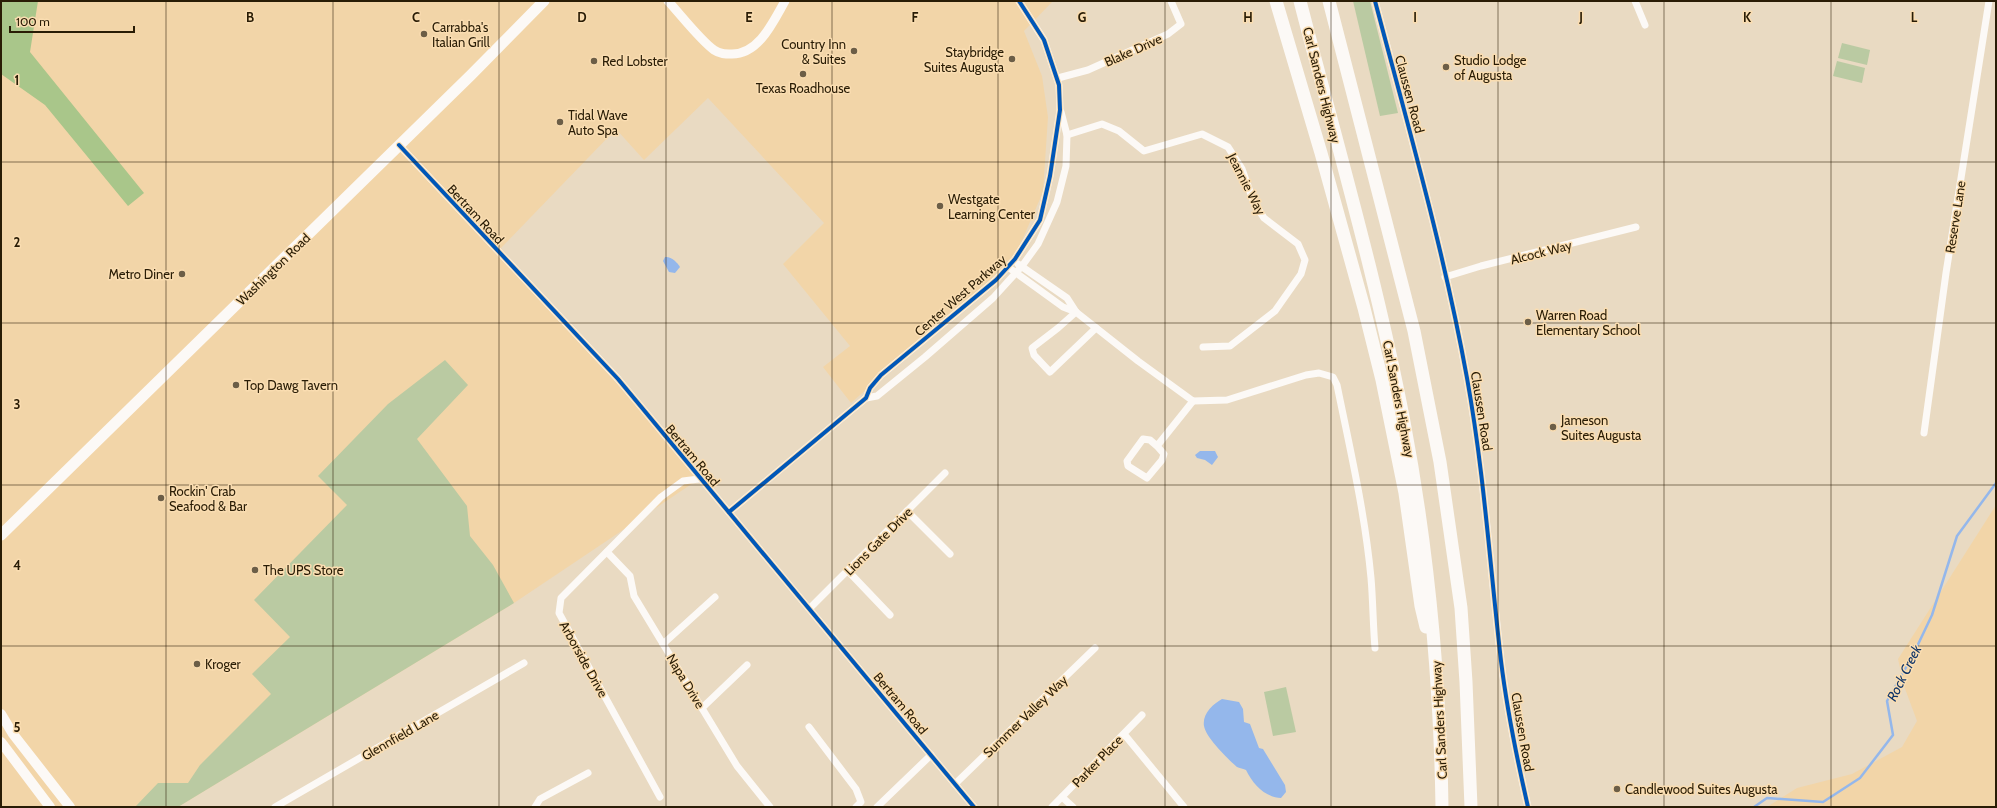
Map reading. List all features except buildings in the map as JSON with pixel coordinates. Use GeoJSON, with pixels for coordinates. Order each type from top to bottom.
{"type":"FeatureCollection","features":[{"type":"Feature","properties":{"kind":"highway"},"geometry":{"type":"LineString","coordinates":[[1276,1],[1321,153],[1364,308],[1382,380],[1405,493],[1421,606],[1437,676]]}},
{"type":"Feature","properties":{"kind":"highway","name":"Carl Sanders Highway"},"geometry":{"type":"LineString","coordinates":[[1300,1],[1374,286],[1398,393],[1420,513],[1429,587],[1437,676],[1442,807]]}},
{"type":"Feature","properties":{"kind":"highway"},"geometry":{"type":"LineString","coordinates":[[1329,1],[1414,331],[1440,462],[1461,608],[1467,690],[1471,807]]}},
{"type":"Feature","properties":{"kind":"main road","name":"Washington Road"},"geometry":{"type":"LineString","coordinates":[[1,535],[544,1]]}},
{"type":"Feature","properties":{"kind":"main road"},"geometry":{"type":"LineString","coordinates":[[1,714],[13,734],[70,807]]}},
{"type":"Feature","properties":{"kind":"main road"},"geometry":{"type":"LineString","coordinates":[[1,744],[50,807]]}},
{"type":"Feature","properties":{"kind":"street"},"geometry":{"type":"LineString","coordinates":[[668,1],[713,49],[723,54],[746,52],[756,45],[770,27],[785,1]]}},
{"type":"Feature","properties":{"kind":"street","name":"Center West Parkway"},"geometry":{"type":"LineString","coordinates":[[866,398],[877,396],[993,298],[1022,266],[1038,244],[1057,202],[1066,166],[1067,135],[1060,110],[1058,78],[1044,40],[1019,1]]}},
{"type":"Feature","properties":{"kind":"street","name":"Blake Drive"},"geometry":{"type":"LineString","coordinates":[[1058,78],[1088,70],[1168,34],[1181,24],[1171,1]]}},
{"type":"Feature","properties":{"kind":"street","name":"Claussen Road"},"geometry":{"type":"LineString","coordinates":[[1375,1],[1411,136],[1445,277],[1467,377],[1480,461],[1501,661],[1512,730],[1528,807]]}},
{"type":"Feature","properties":{"kind":"street"},"geometry":{"type":"LineString","coordinates":[[1635,1],[1645,25]]}},
{"type":"Feature","properties":{"kind":"street","name":"Reserve Lane"},"geometry":{"type":"LineString","coordinates":[[1924,433],[1946,273],[1989,1]]}},
{"type":"Feature","properties":{"kind":"street","name":"Center West Parkway"},"geometry":{"type":"LineString","coordinates":[[729,512],[866,398],[870,388],[880,375],[990,284],[1014,260],[1025,245],[1042,214],[1050,176],[1060,110]]}},
{"type":"Feature","properties":{"kind":"street","name":"Jeannie Way"},"geometry":{"type":"LineString","coordinates":[[1067,135],[1102,124],[1119,131],[1144,151],[1202,134],[1228,147],[1242,169],[1254,203],[1264,218],[1298,244],[1305,260],[1301,274],[1275,311],[1230,346],[1203,347]]}},
{"type":"Feature","properties":{"kind":"street","name":"Bertram Road"},"geometry":{"type":"LineString","coordinates":[[399,145],[594,351],[699,479],[729,512],[810,608],[974,807]]}},
{"type":"Feature","properties":{"kind":"street","name":"Alcock Way"},"geometry":{"type":"LineString","coordinates":[[1445,277],[1481,266],[1636,227]]}},
{"type":"Feature","properties":{"kind":"street"},"geometry":{"type":"LineString","coordinates":[[1014,260],[1067,298],[1076,312]]}},
{"type":"Feature","properties":{"kind":"street"},"geometry":{"type":"LineString","coordinates":[[1008,267],[1063,307],[1076,312],[1138,361],[1194,401],[1227,400],[1306,375],[1319,373],[1332,377],[1337,385],[1364,527],[1370,577],[1375,648]]}},
{"type":"Feature","properties":{"kind":"street"},"geometry":{"type":"LineString","coordinates":[[1076,312],[1032,348],[1034,355],[1050,372],[1096,328]]}},
{"type":"Feature","properties":{"kind":"street"},"geometry":{"type":"LineString","coordinates":[[1157,446],[1194,401]]}},
{"type":"Feature","properties":{"kind":"street"},"geometry":{"type":"LineString","coordinates":[[1143,439],[1150,440],[1157,446],[1164,454],[1162,460],[1147,478],[1128,466],[1127,461],[1143,439]]}},
{"type":"Feature","properties":{"kind":"street","name":"Lions Gate Drive"},"geometry":{"type":"LineString","coordinates":[[810,608],[945,473]]}},
{"type":"Feature","properties":{"kind":"street","name":"Arborside Drive"},"geometry":{"type":"LineString","coordinates":[[660,797],[559,614],[561,598],[661,497],[683,481],[699,479]]}},
{"type":"Feature","properties":{"kind":"street"},"geometry":{"type":"LineString","coordinates":[[907,511],[950,554]]}},
{"type":"Feature","properties":{"kind":"street","name":"Napa Drive"},"geometry":{"type":"LineString","coordinates":[[607,552],[630,576],[634,596],[663,644],[737,766],[770,807]]}},
{"type":"Feature","properties":{"kind":"street"},"geometry":{"type":"LineString","coordinates":[[848,571],[890,615]]}},
{"type":"Feature","properties":{"kind":"street"},"geometry":{"type":"LineString","coordinates":[[663,644],[715,597]]}},
{"type":"Feature","properties":{"kind":"street","name":"Summer Valley Way"},"geometry":{"type":"LineString","coordinates":[[955,784],[1095,648]]}},
{"type":"Feature","properties":{"kind":"street","name":"Glennfield Lane"},"geometry":{"type":"LineString","coordinates":[[275,807],[524,663]]}},
{"type":"Feature","properties":{"kind":"street"},"geometry":{"type":"LineString","coordinates":[[702,708],[747,665]]}},
{"type":"Feature","properties":{"kind":"street","name":"Parker Place"},"geometry":{"type":"LineString","coordinates":[[1052,807],[1142,715]]}},
{"type":"Feature","properties":{"kind":"street"},"geometry":{"type":"LineString","coordinates":[[808,727],[856,789],[861,802],[856,807]]}},
{"type":"Feature","properties":{"kind":"street"},"geometry":{"type":"LineString","coordinates":[[1124,734],[1184,807]]}},
{"type":"Feature","properties":{"kind":"street"},"geometry":{"type":"LineString","coordinates":[[877,807],[931,755]]}},
{"type":"Feature","properties":{"kind":"street"},"geometry":{"type":"LineString","coordinates":[[535,807],[540,799],[588,772]]}},
{"type":"Feature","properties":{"kind":"street"},"geometry":{"type":"LineString","coordinates":[[1062,797],[1073,807]]}},
{"type":"Feature","properties":{"kind":"shaded area"},"geometry":{"type":"Polygon","coordinates":[[[1,1],[1053,1],[1024,31],[1042,76],[1048,117],[1043,192],[1017,252],[989,281],[851,403],[823,367],[850,346],[783,264],[824,223],[708,98],[644,160],[616,129],[501,248],[699,479],[514,603],[178,807],[1,807],[1,1]]]}},
{"type":"Feature","properties":{"kind":"shaded area"},"geometry":{"type":"Polygon","coordinates":[[[1996,505],[1996,807],[1767,807],[1797,788],[1852,774],[1902,747],[1917,721],[1904,686],[1898,659],[1996,505]]]}},
{"type":"Feature","properties":{"kind":"green space"},"geometry":{"type":"Polygon","coordinates":[[[1,1],[38,1],[30,52],[144,193],[128,206],[45,105],[1,74],[1,1]]]}},
{"type":"Feature","properties":{"kind":"green space"},"geometry":{"type":"Polygon","coordinates":[[[1353,1],[1370,1],[1398,113],[1380,116],[1353,1]]]}},
{"type":"Feature","properties":{"kind":"green space"},"geometry":{"type":"Polygon","coordinates":[[[1842,43],[1870,50],[1867,65],[1838,58],[1842,43]]]}},
{"type":"Feature","properties":{"kind":"green space"},"geometry":{"type":"Polygon","coordinates":[[[1837,61],[1865,68],[1862,83],[1833,76],[1837,61]]]}},
{"type":"Feature","properties":{"kind":"green space"},"geometry":{"type":"Polygon","coordinates":[[[445,360],[468,385],[417,439],[467,506],[470,536],[493,565],[514,603],[178,807],[135,807],[158,783],[188,783],[200,765],[271,694],[252,674],[290,637],[254,600],[347,505],[318,476],[388,404],[445,360]]]}},
{"type":"Feature","properties":{"kind":"green space"},"geometry":{"type":"Polygon","coordinates":[[[1286,687],[1296,732],[1273,736],[1264,692],[1286,687]]]}},
{"type":"Feature","properties":{"kind":"water"},"geometry":{"type":"Polygon","coordinates":[[[665,257],[669,257],[674,260],[680,267],[675,273],[669,272],[663,261],[665,257]]]}},
{"type":"Feature","properties":{"kind":"water"},"geometry":{"type":"Polygon","coordinates":[[[1200,451],[1215,451],[1218,457],[1212,465],[1205,460],[1197,458],[1195,455],[1200,451]]]}},
{"type":"Feature","properties":{"kind":"water"},"geometry":{"type":"Polygon","coordinates":[[[1222,699],[1239,702],[1243,709],[1244,722],[1250,724],[1259,748],[1263,749],[1285,785],[1286,792],[1281,798],[1269,795],[1260,789],[1246,770],[1233,764],[1218,748],[1206,731],[1204,722],[1206,714],[1222,699]]]}},
{"type":"Feature","properties":{"kind":"waterway","name":"Rock Creek"},"geometry":{"type":"LineString","coordinates":[[1754,807],[1767,798],[1823,802],[1860,778],[1893,735],[1887,701],[1913,655],[1932,615],[1957,536],[1996,483]]}},
{"type":"Feature","properties":{"kind":"cycle path"},"geometry":{"type":"LineString","coordinates":[[729,512],[866,398],[870,388],[881,375],[996,280],[1015,259],[1040,220],[1050,176],[1060,110],[1059,85],[1044,40],[1019,1]]}},
{"type":"Feature","properties":{"kind":"cycle path"},"geometry":{"type":"LineString","coordinates":[[1375,1],[1413,142],[1448,283],[1458,330],[1478,449],[1503,679],[1528,807]]}},
{"type":"Feature","properties":{"kind":"cycle path"},"geometry":{"type":"LineString","coordinates":[[399,145],[618,379],[974,807]]}},
{"type":"Feature","properties":{"kind":"place","name":"Carrabba's Italian Grill"},"geometry":{"type":"Point","coordinates":[424,34]}},
{"type":"Feature","properties":{"kind":"place","name":"Country Inn & Suites"},"geometry":{"type":"Point","coordinates":[854,51]}},
{"type":"Feature","properties":{"kind":"place","name":"Staybridge Suites Augusta"},"geometry":{"type":"Point","coordinates":[1012,59]}},
{"type":"Feature","properties":{"kind":"place","name":"Red Lobster"},"geometry":{"type":"Point","coordinates":[594,61]}},
{"type":"Feature","properties":{"kind":"place","name":"Studio Lodge of Augusta"},"geometry":{"type":"Point","coordinates":[1446,67]}},
{"type":"Feature","properties":{"kind":"place","name":"Texas Roadhouse"},"geometry":{"type":"Point","coordinates":[803,74]}},
{"type":"Feature","properties":{"kind":"place","name":"Tidal Wave Auto Spa"},"geometry":{"type":"Point","coordinates":[560,122]}},
{"type":"Feature","properties":{"kind":"place","name":"Westgate Learning Center"},"geometry":{"type":"Point","coordinates":[940,206]}},
{"type":"Feature","properties":{"kind":"place","name":"Metro Diner"},"geometry":{"type":"Point","coordinates":[182,274]}},
{"type":"Feature","properties":{"kind":"place","name":"Warren Road Elementary School"},"geometry":{"type":"Point","coordinates":[1528,322]}},
{"type":"Feature","properties":{"kind":"place","name":"Top Dawg Tavern"},"geometry":{"type":"Point","coordinates":[236,385]}},
{"type":"Feature","properties":{"kind":"place","name":"Jameson Suites Augusta"},"geometry":{"type":"Point","coordinates":[1553,427]}},
{"type":"Feature","properties":{"kind":"place","name":"Rockin' Crab Seafood & Bar"},"geometry":{"type":"Point","coordinates":[161,498]}},
{"type":"Feature","properties":{"kind":"place","name":"The UPS Store"},"geometry":{"type":"Point","coordinates":[255,570]}},
{"type":"Feature","properties":{"kind":"place","name":"Kroger"},"geometry":{"type":"Point","coordinates":[197,664]}},
{"type":"Feature","properties":{"kind":"place","name":"Candlewood Suites Augusta"},"geometry":{"type":"Point","coordinates":[1617,789]}}]}
